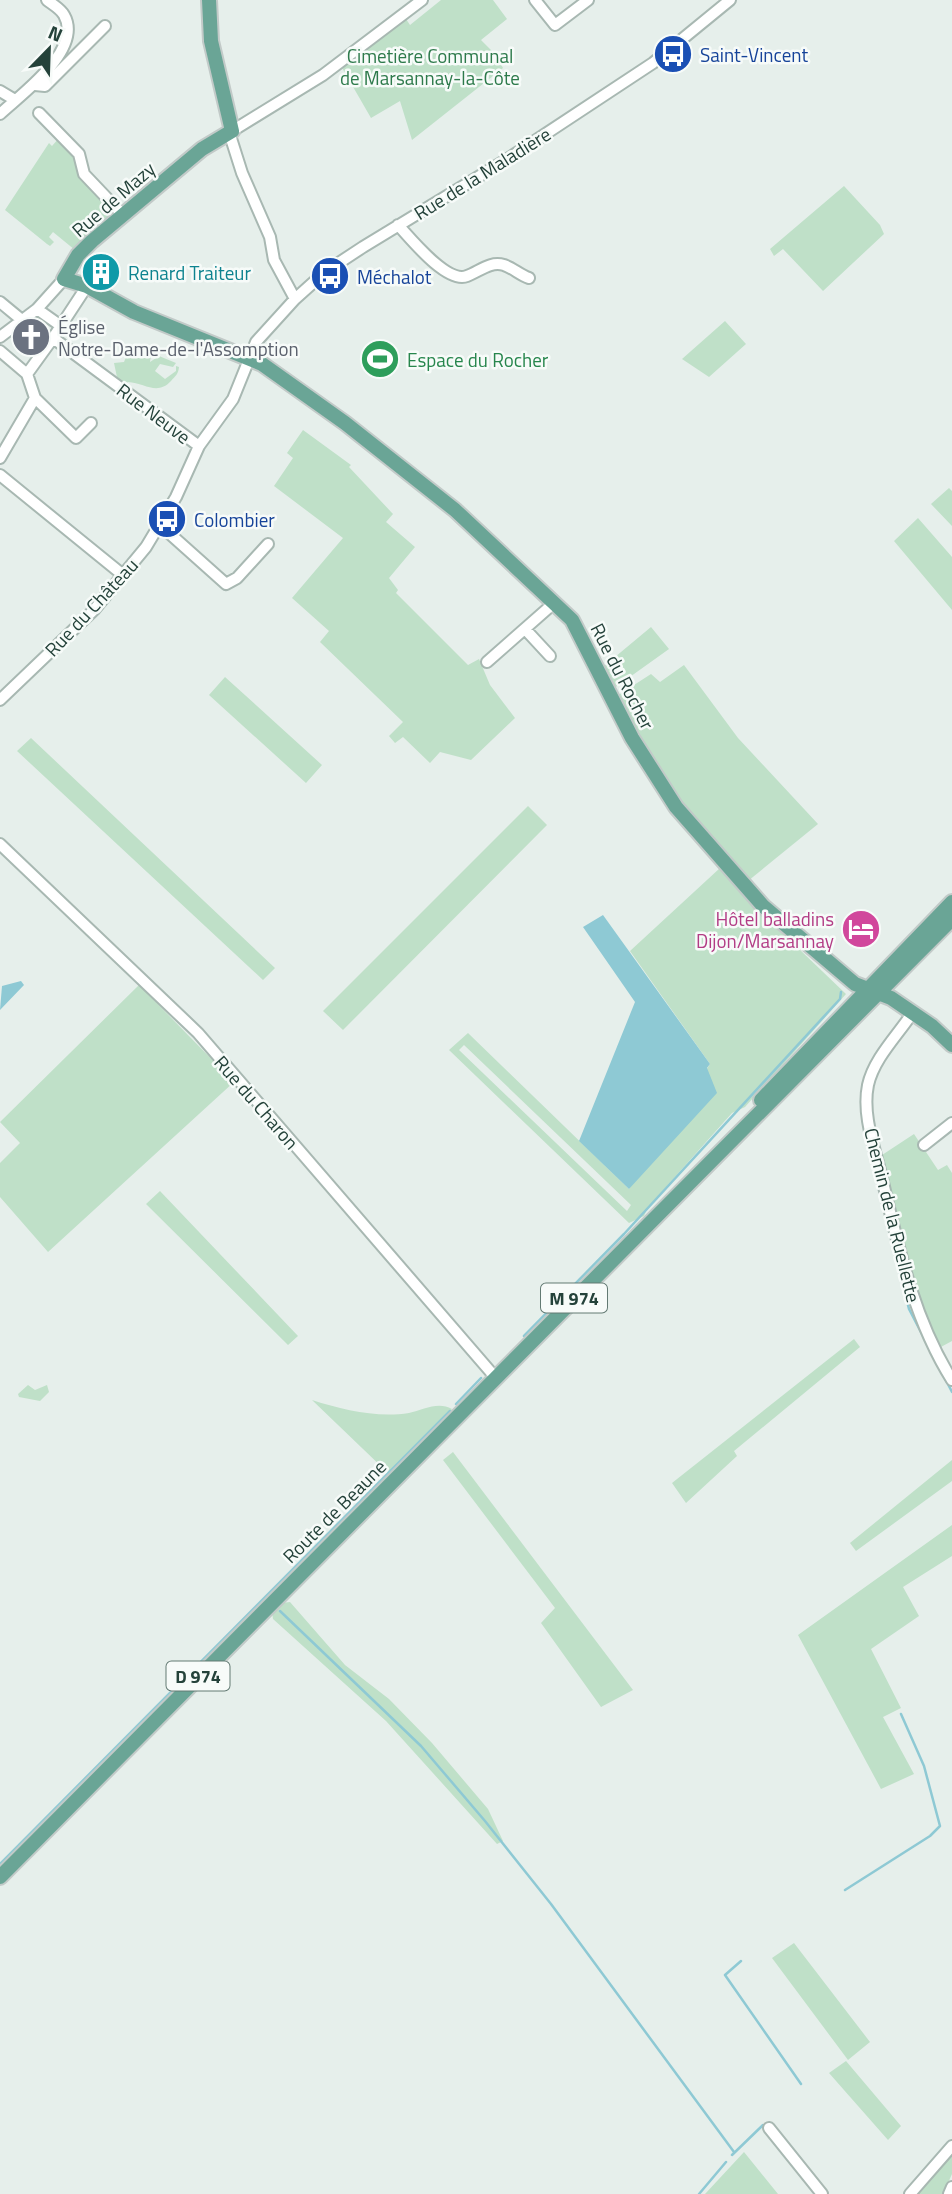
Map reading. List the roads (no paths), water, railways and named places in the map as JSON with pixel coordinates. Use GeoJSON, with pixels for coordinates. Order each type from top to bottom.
{"type":"FeatureCollection","features":[{"type":"Feature","properties":{"kind":"main road"},"geometry":{"type":"LineString","coordinates":[[209,0],[211,41],[231,132]]}},
{"type":"Feature","properties":{"kind":"main road","name":"Rue de Mazy"},"geometry":{"type":"LineString","coordinates":[[64,279],[78,255],[122,215],[209,143],[231,132]]}},
{"type":"Feature","properties":{"kind":"main road","name":"Rue du Rocher"},"geometry":{"type":"LineString","coordinates":[[64,279],[87,286],[135,312],[250,359],[335,415],[455,510],[572,620],[632,738],[676,807],[763,906],[852,982],[913,1012],[952,1045]]}},
{"type":"Feature","properties":{"kind":"main road","name":"M 974"},"geometry":{"type":"LineString","coordinates":[[872,991],[952,902]]}},
{"type":"Feature","properties":{"kind":"main road","name":"M 974"},"geometry":{"type":"LineString","coordinates":[[872,991],[952,919]]}},
{"type":"Feature","properties":{"kind":"main road","name":"Route de Beaune"},"geometry":{"type":"LineString","coordinates":[[0,1877],[698,1174],[778,1080],[872,991]]}},
{"type":"Feature","properties":{"kind":"street"},"geometry":{"type":"LineString","coordinates":[[0,114],[50,70],[64,44],[67,27],[64,14],[47,0]]}},
{"type":"Feature","properties":{"kind":"street"},"geometry":{"type":"LineString","coordinates":[[295,299],[274,260],[270,237],[242,173],[231,132],[323,75],[422,0]]}},
{"type":"Feature","properties":{"kind":"street"},"geometry":{"type":"LineString","coordinates":[[535,0],[555,24],[588,0]]}},
{"type":"Feature","properties":{"kind":"street","name":"Rue de la Maladière"},"geometry":{"type":"LineString","coordinates":[[250,359],[260,335],[326,272],[506,160],[653,63],[724,2]]}},
{"type":"Feature","properties":{"kind":"street"},"geometry":{"type":"LineString","coordinates":[[35,85],[45,86],[105,26]]}},
{"type":"Feature","properties":{"kind":"street"},"geometry":{"type":"LineString","coordinates":[[0,91],[15,100]]}},
{"type":"Feature","properties":{"kind":"street"},"geometry":{"type":"LineString","coordinates":[[39,113],[79,154],[84,174],[122,215]]}},
{"type":"Feature","properties":{"kind":"street"},"geometry":{"type":"LineString","coordinates":[[398,225],[421,250],[455,276],[463,278],[482,267],[501,265],[529,278]]}},
{"type":"Feature","properties":{"kind":"street","name":"Rue de Mazy"},"geometry":{"type":"LineString","coordinates":[[0,337],[37,309],[64,279]]}},
{"type":"Feature","properties":{"kind":"street"},"geometry":{"type":"LineString","coordinates":[[27,374],[87,286]]}},
{"type":"Feature","properties":{"kind":"street"},"geometry":{"type":"LineString","coordinates":[[0,302],[23,321]]}},
{"type":"Feature","properties":{"kind":"street"},"geometry":{"type":"LineString","coordinates":[[37,309],[61,326]]}},
{"type":"Feature","properties":{"kind":"street","name":"Rue Neuve"},"geometry":{"type":"LineString","coordinates":[[53,338],[199,446]]}},
{"type":"Feature","properties":{"kind":"street"},"geometry":{"type":"LineString","coordinates":[[0,351],[27,374],[35,398],[76,438],[91,423]]}},
{"type":"Feature","properties":{"kind":"street","name":"Rue du Château"},"geometry":{"type":"LineString","coordinates":[[0,700],[94,610],[160,525],[199,446],[233,399],[250,359]]}},
{"type":"Feature","properties":{"kind":"street"},"geometry":{"type":"LineString","coordinates":[[0,458],[35,398]]}},
{"type":"Feature","properties":{"kind":"street"},"geometry":{"type":"LineString","coordinates":[[0,475],[123,575]]}},
{"type":"Feature","properties":{"kind":"street"},"geometry":{"type":"LineString","coordinates":[[160,525],[226,584],[237,578],[268,544]]}},
{"type":"Feature","properties":{"kind":"street"},"geometry":{"type":"LineString","coordinates":[[487,662],[554,603]]}},
{"type":"Feature","properties":{"kind":"street"},"geometry":{"type":"LineString","coordinates":[[525,629],[550,656]]}},
{"type":"Feature","properties":{"kind":"street","name":"Rue du Charon"},"geometry":{"type":"LineString","coordinates":[[0,844],[198,1033],[495,1377]]}},
{"type":"Feature","properties":{"kind":"street","name":"Chemin de la Ruellette"},"geometry":{"type":"LineString","coordinates":[[913,1012],[874,1069],[867,1088],[868,1110],[908,1282],[926,1330],[952,1380]]}},
{"type":"Feature","properties":{"kind":"street"},"geometry":{"type":"LineString","coordinates":[[924,1145],[952,1123]]}},
{"type":"Feature","properties":{"kind":"street"},"geometry":{"type":"LineString","coordinates":[[769,2128],[822,2194]]}},
{"type":"Feature","properties":{"kind":"street"},"geometry":{"type":"LineString","coordinates":[[910,2194],[952,2147]]}},
{"type":"Feature","properties":{"kind":"street"},"geometry":{"type":"LineString","coordinates":[[949,2194],[952,2187]]}},
{"type":"Feature","properties":{"kind":"water"},"geometry":{"type":"Polygon","coordinates":[[[603,915],[710,1064],[707,1068],[717,1093],[629,1189],[579,1141],[635,1002],[583,927],[603,915]]]}},
{"type":"Feature","properties":{"kind":"water"},"geometry":{"type":"Polygon","coordinates":[[[21,981],[24,985],[0,1010],[2,986],[21,981]]]}},
{"type":"Feature","properties":{"kind":"waterway"},"geometry":{"type":"LineString","coordinates":[[524,1336],[624,1234],[840,999],[841,992]]}},
{"type":"Feature","properties":{"kind":"waterway"},"geometry":{"type":"LineString","coordinates":[[896,1259],[909,1309],[952,1392]]}},
{"type":"Feature","properties":{"kind":"waterway"},"geometry":{"type":"LineString","coordinates":[[456,1404],[481,1378]]}},
{"type":"Feature","properties":{"kind":"waterway"},"geometry":{"type":"LineString","coordinates":[[0,1864],[450,1411]]}},
{"type":"Feature","properties":{"kind":"waterway"},"geometry":{"type":"LineString","coordinates":[[280,1611],[421,1746],[485,1821],[551,1904],[734,2152]]}},
{"type":"Feature","properties":{"kind":"waterway"},"geometry":{"type":"LineString","coordinates":[[845,1890],[930,1836],[940,1826],[924,1766],[901,1714]]}},
{"type":"Feature","properties":{"kind":"waterway"},"geometry":{"type":"LineString","coordinates":[[741,1961],[725,1975],[801,2084]]}},
{"type":"Feature","properties":{"kind":"waterway"},"geometry":{"type":"LineString","coordinates":[[732,2155],[763,2125]]}},
{"type":"Feature","properties":{"kind":"waterway"},"geometry":{"type":"LineString","coordinates":[[699,2194],[726,2162]]}},
{"type":"Feature","properties":{"kind":"place","name":"Saint-Vincent"},"geometry":{"type":"Point","coordinates":[673,54]}},
{"type":"Feature","properties":{"kind":"place","name":"Renard Traiteur"},"geometry":{"type":"Point","coordinates":[101,272]}},
{"type":"Feature","properties":{"kind":"place","name":"Méchalot"},"geometry":{"type":"Point","coordinates":[330,276]}},
{"type":"Feature","properties":{"kind":"place","name":"Église Notre-Dame-de-l'Assomption"},"geometry":{"type":"Point","coordinates":[31,337]}},
{"type":"Feature","properties":{"kind":"place","name":"Espace du Rocher"},"geometry":{"type":"Point","coordinates":[380,359]}},
{"type":"Feature","properties":{"kind":"place","name":"Colombier"},"geometry":{"type":"Point","coordinates":[167,519]}},
{"type":"Feature","properties":{"kind":"place","name":"Hôtel balladins Dijon/Marsannay"},"geometry":{"type":"Point","coordinates":[861,929]}},
{"type":"Feature","properties":{"kind":"park label","name":"Cimetière Communal de Marsannay-la-Côte"},"geometry":{"type":"Point","coordinates":[430,66]}}]}
